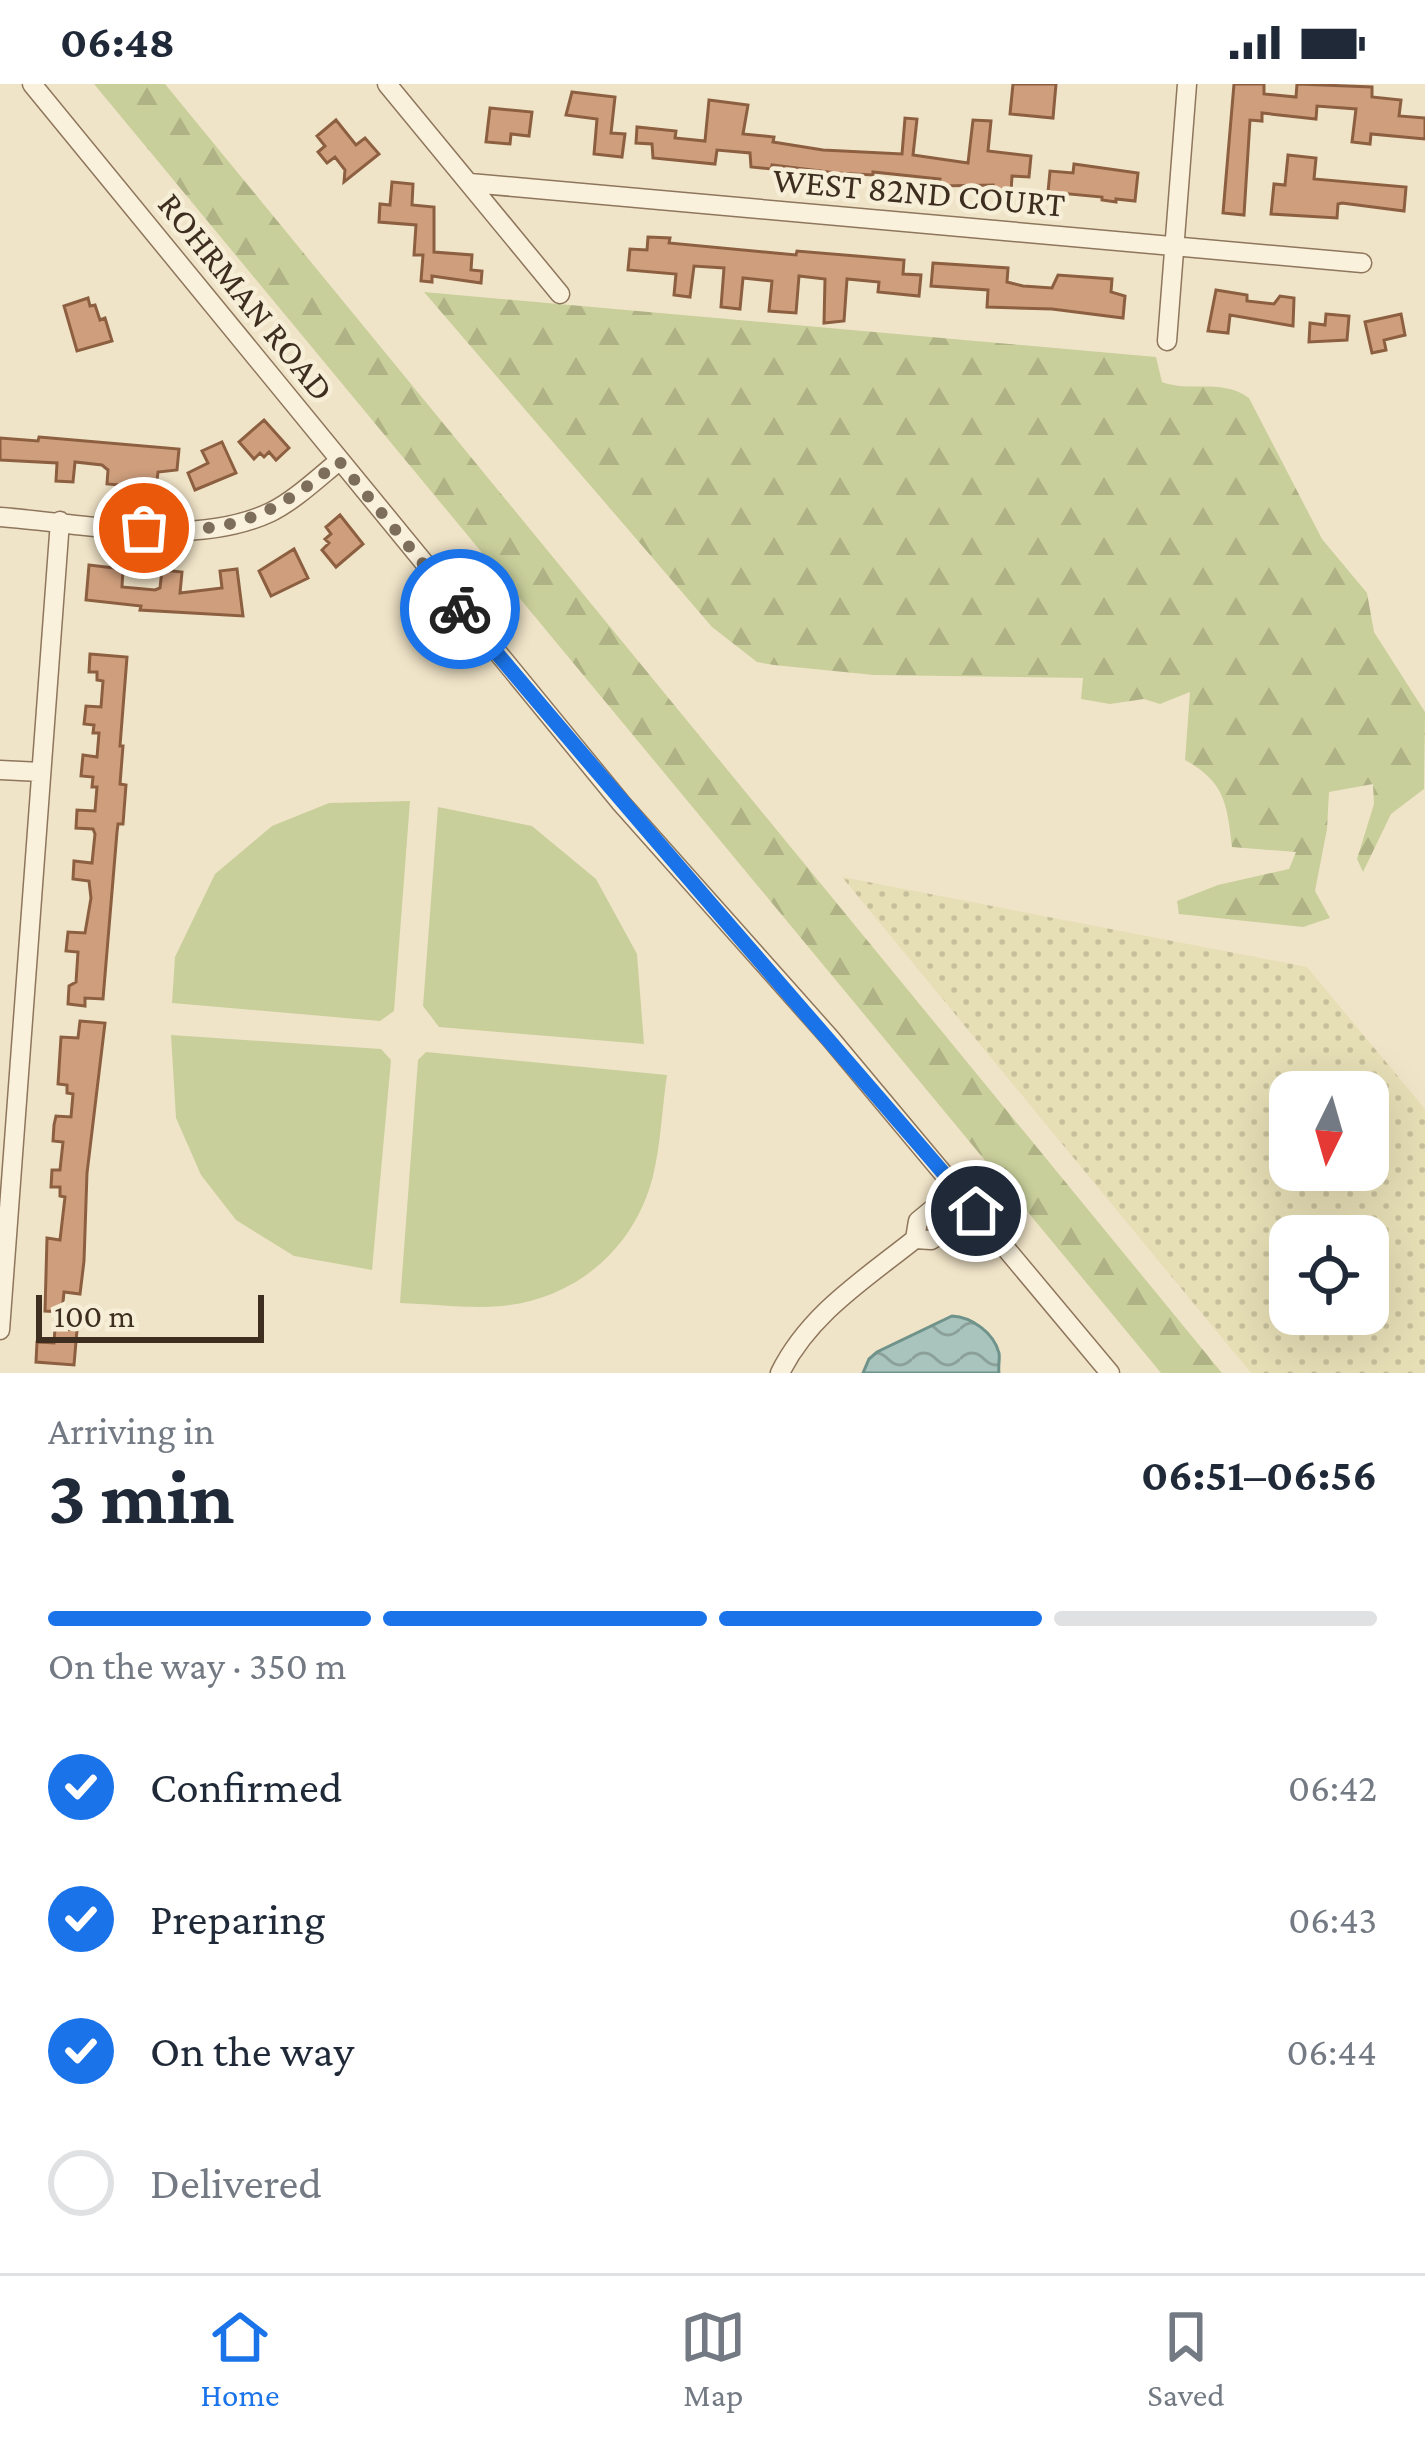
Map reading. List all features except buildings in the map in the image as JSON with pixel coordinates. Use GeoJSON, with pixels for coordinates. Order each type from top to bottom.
{"type":"FeatureCollection","features":[{"type":"Feature","properties":{"kind":"street","name":"ROHRMAN ROAD"},"geometry":{"type":"LineString","coordinates":[[32,84],[620,803],[830,1038],[1106,1372]]}},
{"type":"Feature","properties":{"kind":"street"},"geometry":{"type":"LineString","coordinates":[[387,84],[560,294]]}},
{"type":"Feature","properties":{"kind":"street"},"geometry":{"type":"LineString","coordinates":[[1167,341],[1187,84]]}},
{"type":"Feature","properties":{"kind":"street","name":"WEST 82ND COURT"},"geometry":{"type":"LineString","coordinates":[[470,183],[1362,263]]}},
{"type":"Feature","properties":{"kind":"street"},"geometry":{"type":"LineString","coordinates":[[0,517],[181,532],[216,530],[275,510],[339,461]]}},
{"type":"Feature","properties":{"kind":"street"},"geometry":{"type":"LineString","coordinates":[[0,1330],[60,521]]}},
{"type":"Feature","properties":{"kind":"street"},"geometry":{"type":"LineString","coordinates":[[443,624],[461,610]]}},
{"type":"Feature","properties":{"kind":"street"},"geometry":{"type":"LineString","coordinates":[[0,770],[41,772]]}},
{"type":"Feature","properties":{"kind":"street"},"geometry":{"type":"LineString","coordinates":[[915,1239],[918,1221],[957,1189]]}},
{"type":"Feature","properties":{"kind":"street"},"geometry":{"type":"LineString","coordinates":[[780,1373],[794,1345],[824,1311],[915,1239],[931,1240],[976,1211]]}},
{"type":"Feature","properties":{"kind":"shaded area"},"geometry":{"type":"Polygon","coordinates":[[[842,877],[1307,967],[1425,1109],[1425,1373],[1251,1373],[842,877]]]}},
{"type":"Feature","properties":{"kind":"green space"},"geometry":{"type":"Polygon","coordinates":[[[94,84],[165,84],[1222,1373],[1161,1373],[94,84]]]}},
{"type":"Feature","properties":{"kind":"green space"},"geometry":{"type":"Polygon","coordinates":[[[424,292],[1156,357],[1162,382],[1238,392],[1249,398],[1322,539],[1367,593],[1374,632],[1425,712],[1424,789],[1391,814],[1363,872],[1357,859],[1374,804],[1373,784],[1329,792],[1315,891],[1330,918],[1303,927],[1179,914],[1177,901],[1218,885],[1289,869],[1296,852],[1232,847],[1222,796],[1209,777],[1185,760],[1190,692],[1160,704],[1144,699],[1110,704],[1081,699],[1083,678],[874,675],[757,662],[712,627],[424,292]]]}},
{"type":"Feature","properties":{"kind":"green space"},"geometry":{"type":"Polygon","coordinates":[[[410,801],[394,1011],[380,1021],[172,1003],[175,957],[215,874],[272,826],[329,803],[410,801]]]}},
{"type":"Feature","properties":{"kind":"green space"},"geometry":{"type":"Polygon","coordinates":[[[438,807],[532,826],[596,879],[637,954],[644,1044],[439,1027],[423,1006],[438,807]]]}},
{"type":"Feature","properties":{"kind":"green space"},"geometry":{"type":"Polygon","coordinates":[[[171,1035],[381,1049],[391,1060],[372,1270],[294,1256],[236,1220],[201,1175],[176,1118],[171,1035]]]}},
{"type":"Feature","properties":{"kind":"green space"},"geometry":{"type":"Polygon","coordinates":[[[426,1052],[667,1075],[656,1164],[644,1202],[617,1247],[578,1281],[554,1293],[502,1306],[400,1303],[418,1060],[426,1052]]]}},
{"type":"Feature","properties":{"kind":"water"},"geometry":{"type":"Polygon","coordinates":[[[952,1316],[974,1323],[992,1339],[999,1353],[999,1373],[863,1373],[877,1352],[952,1316]]]}},
{"type":"Feature","properties":{"kind":"way so far"},"geometry":{"type":"LineString","coordinates":[[144,528],[216,530],[246,522],[275,510],[339,461],[460,609]]}},
{"type":"Feature","properties":{"kind":"route"},"geometry":{"type":"LineString","coordinates":[[460,609],[620,803],[830,1038],[976,1211]]}}]}
